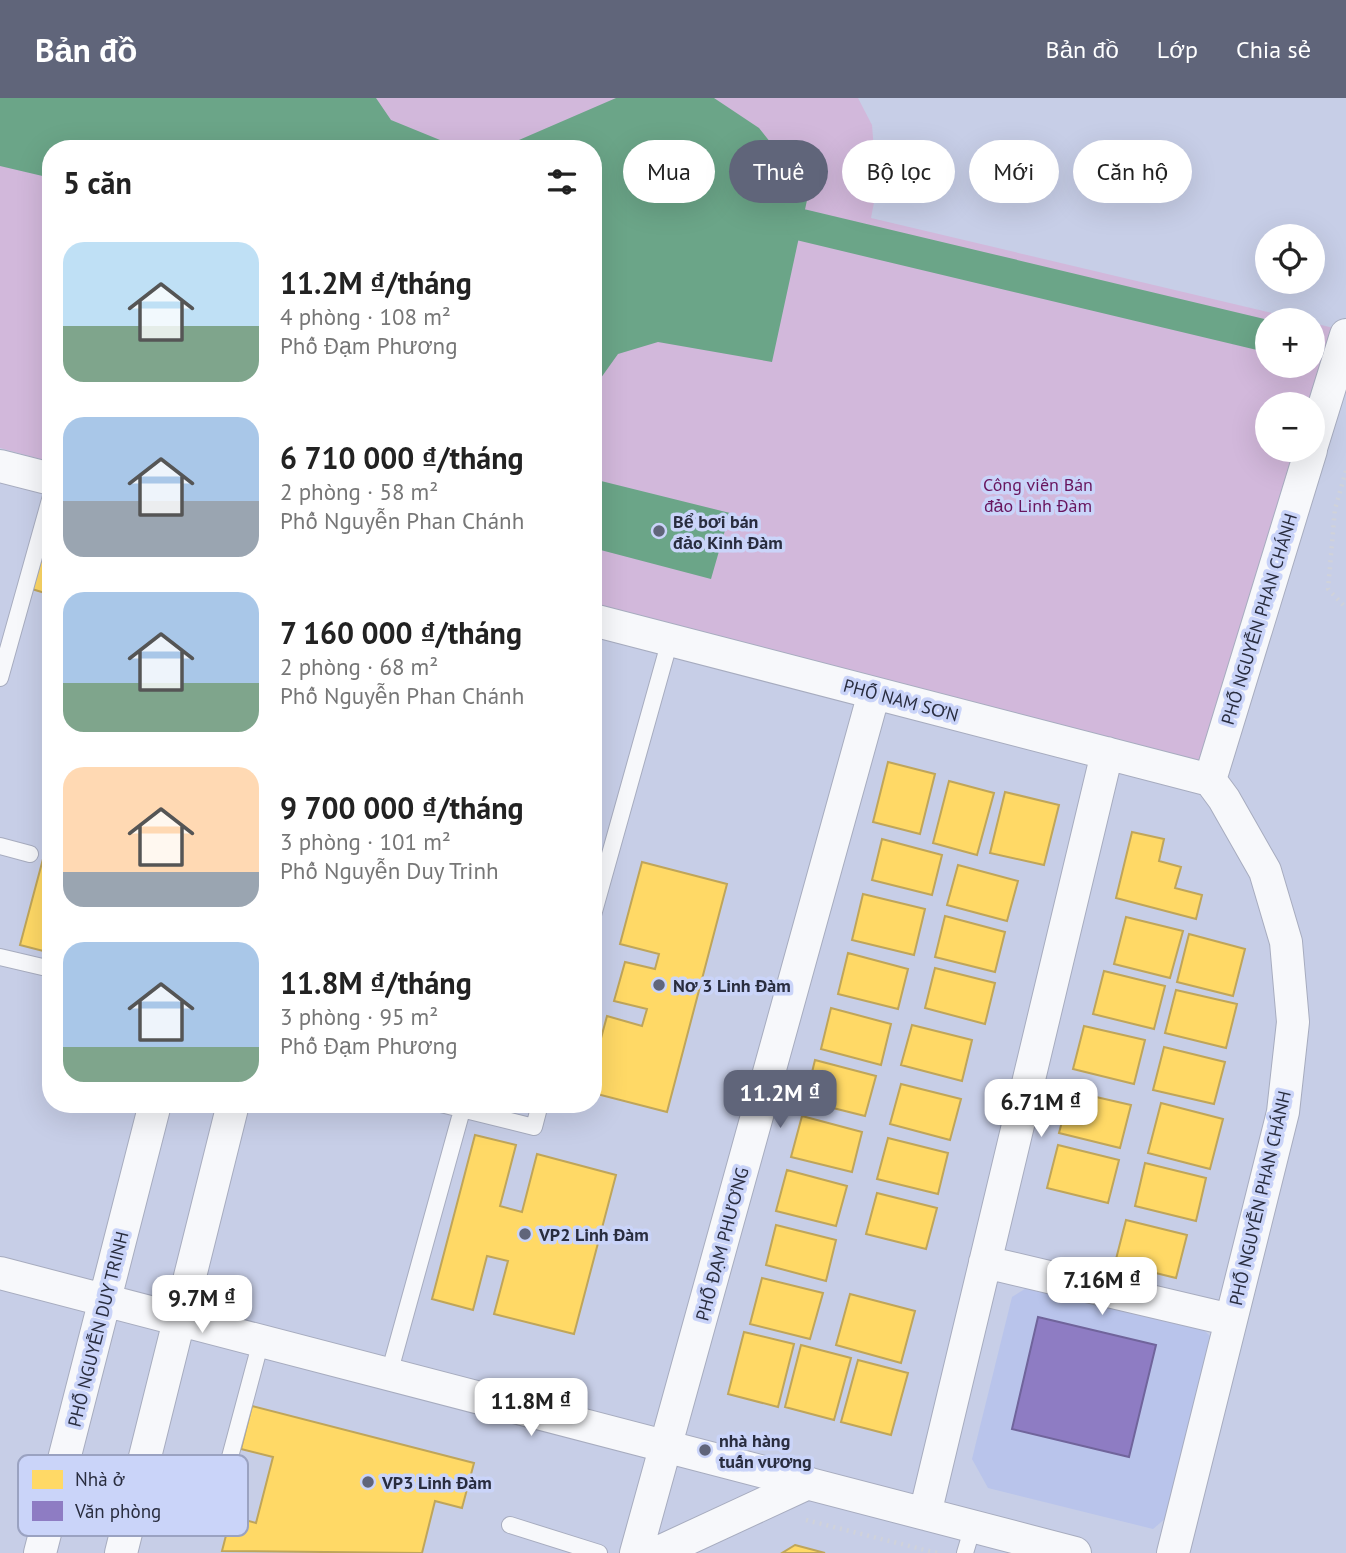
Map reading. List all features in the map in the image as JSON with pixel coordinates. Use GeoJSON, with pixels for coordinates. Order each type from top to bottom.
{"type":"FeatureCollection","features":[{"type":"Feature","properties":{"kind":"street"},"geometry":{"type":"LineString","coordinates":[[1325,403],[1346,335]]}},
{"type":"Feature","properties":{"kind":"street","name":"PHỐ NGUYỄN PHAN CHÁNH"},"geometry":{"type":"LineString","coordinates":[[1173,1553],[1283,1112],[1293,1022],[1286,942],[1265,872],[1224,799],[1210,780],[1307,462]]}},
{"type":"Feature","properties":{"kind":"street"},"geometry":{"type":"LineString","coordinates":[[0,466],[42,477]]}},
{"type":"Feature","properties":{"kind":"street","name":"PHỐ NAM SƠN"},"geometry":{"type":"LineString","coordinates":[[602,622],[1210,780]]}},
{"type":"Feature","properties":{"kind":"street","name":"PHỐ ĐẠM PHƯƠNG"},"geometry":{"type":"LineString","coordinates":[[636,1553],[874,693]]}},
{"type":"Feature","properties":{"kind":"street"},"geometry":{"type":"LineString","coordinates":[[925,1514],[1107,753]]}},
{"type":"Feature","properties":{"kind":"street","name":"PHỐ NGUYỄN DUY TRINH"},"geometry":{"type":"LineString","coordinates":[[65,1455],[153,1113]]}},
{"type":"Feature","properties":{"kind":"street"},"geometry":{"type":"LineString","coordinates":[[145,1455],[231,1113]]}},
{"type":"Feature","properties":{"kind":"street"},"geometry":{"type":"LineString","coordinates":[[985,1262],[1231,1320]]}},
{"type":"Feature","properties":{"kind":"street"},"geometry":{"type":"LineString","coordinates":[[0,1273],[925,1514],[969,1540],[1075,1553]]}},
{"type":"Feature","properties":{"kind":"street"},"geometry":{"type":"LineString","coordinates":[[657,1553],[808,1483]]}},
{"type":"Feature","properties":{"kind":"street","name":"PHỐ NGUYỄN DUY TRINH"},"geometry":{"type":"LineString","coordinates":[[40,1553],[44,1536]]}},
{"type":"Feature","properties":{"kind":"street"},"geometry":{"type":"LineString","coordinates":[[121,1553],[125,1536]]}},
{"type":"Feature","properties":{"kind":"lane"},"geometry":{"type":"LineString","coordinates":[[0,678],[42,528]]}},
{"type":"Feature","properties":{"kind":"lane"},"geometry":{"type":"LineString","coordinates":[[602,883],[670,640]]}},
{"type":"Feature","properties":{"kind":"lane"},"geometry":{"type":"LineString","coordinates":[[0,846],[30,854]]}},
{"type":"Feature","properties":{"kind":"lane"},"geometry":{"type":"LineString","coordinates":[[0,957],[42,967]]}},
{"type":"Feature","properties":{"kind":"lane"},"geometry":{"type":"LineString","coordinates":[[389,1374],[461,1113]]}},
{"type":"Feature","properties":{"kind":"lane"},"geometry":{"type":"LineString","coordinates":[[475,1113],[534,1127],[538,1113]]}},
{"type":"Feature","properties":{"kind":"lane"},"geometry":{"type":"LineString","coordinates":[[231,1455],[261,1341]]}},
{"type":"Feature","properties":{"kind":"lane"},"geometry":{"type":"LineString","coordinates":[[510,1525],[599,1553]]}},
{"type":"Feature","properties":{"kind":"path"},"geometry":{"type":"LineString","coordinates":[[1346,471],[1335,509],[1328,589],[1346,608]]}},
{"type":"Feature","properties":{"kind":"path"},"geometry":{"type":"LineString","coordinates":[[795,1517],[937,1553]]}},
{"type":"Feature","properties":{"kind":"shaded area"},"geometry":{"type":"Polygon","coordinates":[[[0,98],[376,98],[391,120],[440,140],[42,140],[42,176],[0,166],[0,98]]]}},
{"type":"Feature","properties":{"kind":"shaded area"},"geometry":{"type":"Polygon","coordinates":[[[616,98],[714,98],[759,128],[769,140],[729,140],[729,203],[806,203],[772,362],[658,342],[618,354],[602,376],[602,140],[519,140],[616,98]]]}},
{"type":"Feature","properties":{"kind":"shaded area","name":"Bể bơi bán đảo Kinh Đàm"},"geometry":{"type":"Polygon","coordinates":[[[602,481],[730,513],[711,579],[602,550],[602,481]]]}},
{"type":"Feature","properties":{"kind":"shaded area"},"geometry":{"type":"Polygon","coordinates":[[[1028,1287],[1203,1329],[1215,1341],[1173,1512],[1153,1529],[988,1488],[972,1459],[1012,1297],[1028,1287]]]}},
{"type":"Feature","properties":{"kind":"green space","name":"Công viên Bán đảo Linh Đàm"},"geometry":{"type":"Polygon","coordinates":[[[0,98],[858,98],[872,125],[873,140],[842,140],[842,203],[874,203],[871,218],[1255,309],[1255,378],[1324,378],[1318,392],[1255,392],[1255,462],[1307,462],[1210,780],[602,613],[602,140],[42,140],[42,460],[0,448],[0,98]]]}},
{"type":"Feature","properties":{"kind":"green space","name":"Công viên Bán đảo Linh Đàm"},"geometry":{"type":"Polygon","coordinates":[[[1325,326],[1346,331],[1325,376],[1325,326]]]}},
{"type":"Feature","properties":{"kind":"building: Nhà ở"},"geometry":{"type":"Polygon","coordinates":[[[42,557],[42,592],[32,589],[42,557]]]}},
{"type":"Feature","properties":{"kind":"building: Nhà ở"},"geometry":{"type":"Polygon","coordinates":[[[888,762],[935,774],[920,834],[873,822],[888,762]]]}},
{"type":"Feature","properties":{"kind":"building: Nhà ở"},"geometry":{"type":"Polygon","coordinates":[[[949,781],[994,793],[977,855],[933,843],[949,781]]]}},
{"type":"Feature","properties":{"kind":"building: Nhà ở"},"geometry":{"type":"Polygon","coordinates":[[[1005,792],[1059,805],[1044,865],[990,853],[1005,792]]]}},
{"type":"Feature","properties":{"kind":"building: Nhà ở"},"geometry":{"type":"Polygon","coordinates":[[[1132,832],[1164,839],[1159,861],[1181,867],[1175,888],[1202,895],[1196,919],[1116,898],[1132,832]]]}},
{"type":"Feature","properties":{"kind":"building: Nhà ở"},"geometry":{"type":"Polygon","coordinates":[[[882,839],[942,855],[932,895],[872,880],[882,839]]]}},
{"type":"Feature","properties":{"kind":"building: Nhà ở","name":"Nơ 3 Linh Đàm"},"geometry":{"type":"Polygon","coordinates":[[[642,862],[727,884],[667,1112],[602,1095],[602,1035],[607,1016],[642,1026],[647,1009],[614,1001],[625,962],[655,969],[659,954],[620,944],[642,862]]]}},
{"type":"Feature","properties":{"kind":"building: Nhà ở"},"geometry":{"type":"Polygon","coordinates":[[[42,863],[42,951],[20,945],[42,863]]]}},
{"type":"Feature","properties":{"kind":"building: Nhà ở"},"geometry":{"type":"Polygon","coordinates":[[[958,865],[1018,881],[1007,921],[947,905],[958,865]]]}},
{"type":"Feature","properties":{"kind":"building: Nhà ở"},"geometry":{"type":"Polygon","coordinates":[[[863,894],[925,909],[914,955],[852,940],[863,894]]]}},
{"type":"Feature","properties":{"kind":"building: Nhà ở"},"geometry":{"type":"Polygon","coordinates":[[[945,916],[1005,932],[995,972],[935,957],[945,916]]]}},
{"type":"Feature","properties":{"kind":"building: Nhà ở"},"geometry":{"type":"Polygon","coordinates":[[[1126,917],[1183,931],[1170,978],[1114,964],[1126,917]]]}},
{"type":"Feature","properties":{"kind":"building: Nhà ở"},"geometry":{"type":"Polygon","coordinates":[[[1189,934],[1245,949],[1233,996],[1177,982],[1189,934]]]}},
{"type":"Feature","properties":{"kind":"building: Nhà ở"},"geometry":{"type":"Polygon","coordinates":[[[848,953],[908,969],[898,1009],[838,994],[848,953]]]}},
{"type":"Feature","properties":{"kind":"building: Nhà ở"},"geometry":{"type":"Polygon","coordinates":[[[935,968],[995,983],[985,1024],[925,1008],[935,968]]]}},
{"type":"Feature","properties":{"kind":"building: Nhà ở"},"geometry":{"type":"Polygon","coordinates":[[[1104,971],[1165,986],[1154,1029],[1093,1014],[1104,971]]]}},
{"type":"Feature","properties":{"kind":"building: Nhà ở"},"geometry":{"type":"Polygon","coordinates":[[[1176,990],[1237,1004],[1226,1048],[1165,1033],[1176,990]]]}},
{"type":"Feature","properties":{"kind":"building: Nhà ở"},"geometry":{"type":"Polygon","coordinates":[[[831,1008],[891,1024],[881,1065],[821,1049],[831,1008]]]}},
{"type":"Feature","properties":{"kind":"building: Nhà ở"},"geometry":{"type":"Polygon","coordinates":[[[912,1025],[972,1040],[962,1081],[901,1065],[912,1025]]]}},
{"type":"Feature","properties":{"kind":"building: Nhà ở"},"geometry":{"type":"Polygon","coordinates":[[[1084,1026],[1145,1040],[1134,1084],[1073,1069],[1084,1026]]]}},
{"type":"Feature","properties":{"kind":"building: Nhà ở"},"geometry":{"type":"Polygon","coordinates":[[[1164,1047],[1225,1062],[1214,1104],[1153,1090],[1164,1047]]]}},
{"type":"Feature","properties":{"kind":"building: Nhà ở"},"geometry":{"type":"Polygon","coordinates":[[[815,1060],[876,1076],[865,1116],[805,1101],[815,1060]]]}},
{"type":"Feature","properties":{"kind":"building: Nhà ở"},"geometry":{"type":"Polygon","coordinates":[[[901,1084],[961,1099],[950,1140],[890,1124],[901,1084]]]}},
{"type":"Feature","properties":{"kind":"building: Nhà ở"},"geometry":{"type":"Polygon","coordinates":[[[1070,1091],[1131,1105],[1120,1148],[1059,1133],[1070,1091]]]}},
{"type":"Feature","properties":{"kind":"building: Nhà ở"},"geometry":{"type":"Polygon","coordinates":[[[1161,1103],[1223,1119],[1210,1169],[1148,1153],[1161,1103]]]}},
{"type":"Feature","properties":{"kind":"building: Nhà ở"},"geometry":{"type":"Polygon","coordinates":[[[802,1116],[862,1132],[852,1172],[791,1157],[802,1116]]]}},
{"type":"Feature","properties":{"kind":"building: Nhà ở","name":"VP2 Linh Đàm"},"geometry":{"type":"Polygon","coordinates":[[[475,1135],[516,1145],[500,1206],[522,1212],[537,1154],[616,1175],[574,1334],[494,1314],[508,1261],[487,1256],[473,1310],[432,1299],[475,1135]]]}},
{"type":"Feature","properties":{"kind":"building: Nhà ở"},"geometry":{"type":"Polygon","coordinates":[[[888,1138],[948,1153],[938,1194],[877,1179],[888,1138]]]}},
{"type":"Feature","properties":{"kind":"building: Nhà ở"},"geometry":{"type":"Polygon","coordinates":[[[1058,1145],[1119,1160],[1108,1203],[1047,1188],[1058,1145]]]}},
{"type":"Feature","properties":{"kind":"building: Nhà ở"},"geometry":{"type":"Polygon","coordinates":[[[1145,1163],[1206,1178],[1196,1221],[1135,1206],[1145,1163]]]}},
{"type":"Feature","properties":{"kind":"building: Nhà ở"},"geometry":{"type":"Polygon","coordinates":[[[787,1170],[847,1186],[836,1226],[776,1211],[787,1170]]]}},
{"type":"Feature","properties":{"kind":"building: Nhà ở"},"geometry":{"type":"Polygon","coordinates":[[[877,1193],[937,1208],[926,1249],[866,1234],[877,1193]]]}},
{"type":"Feature","properties":{"kind":"building: Nhà ở"},"geometry":{"type":"Polygon","coordinates":[[[1126,1220],[1187,1235],[1176,1278],[1115,1263],[1126,1220]]]}},
{"type":"Feature","properties":{"kind":"building: Nhà ở"},"geometry":{"type":"Polygon","coordinates":[[[776,1225],[836,1240],[826,1281],[766,1265],[776,1225]]]}},
{"type":"Feature","properties":{"kind":"building: Nhà ở"},"geometry":{"type":"Polygon","coordinates":[[[762,1278],[823,1293],[810,1339],[750,1324],[762,1278]]]}},
{"type":"Feature","properties":{"kind":"building: Nhà ở"},"geometry":{"type":"Polygon","coordinates":[[[850,1294],[915,1311],[901,1363],[836,1345],[850,1294]]]}},
{"type":"Feature","properties":{"kind":"building: Nhà ở"},"geometry":{"type":"Polygon","coordinates":[[[744,1332],[794,1344],[778,1407],[728,1394],[744,1332]]]}},
{"type":"Feature","properties":{"kind":"building: Nhà ở"},"geometry":{"type":"Polygon","coordinates":[[[801,1345],[851,1358],[834,1420],[785,1407],[801,1345]]]}},
{"type":"Feature","properties":{"kind":"building: Nhà ở"},"geometry":{"type":"Polygon","coordinates":[[[858,1360],[908,1373],[891,1435],[841,1422],[858,1360]]]}},
{"type":"Feature","properties":{"kind":"building: Nhà ở","name":"VP3 Linh Đàm"},"geometry":{"type":"Polygon","coordinates":[[[252,1406],[474,1463],[462,1508],[435,1501],[422,1553],[222,1551],[226,1536],[248,1536],[248,1521],[256,1523],[273,1457],[241,1449],[252,1406]]]}},
{"type":"Feature","properties":{"kind":"building: Nhà ở"},"geometry":{"type":"Polygon","coordinates":[[[795,1545],[825,1553],[782,1553],[795,1545]]]}},
{"type":"Feature","properties":{"kind":"building: Văn phòng"},"geometry":{"type":"Polygon","coordinates":[[[1038,1317],[1156,1345],[1129,1457],[1012,1429],[1038,1317]]]}},
{"type":"Feature","properties":{"kind":"waterway"},"geometry":{"type":"LineString","coordinates":[[802,225],[1255,333]]}},
{"type":"Feature","properties":{"kind":"place","name":"Bể bơi bán đảo Kinh Đàm"},"geometry":{"type":"Point","coordinates":[659,531]}},
{"type":"Feature","properties":{"kind":"place","name":"Nơ 3 Linh Đàm"},"geometry":{"type":"Point","coordinates":[659,985]}},
{"type":"Feature","properties":{"kind":"place","name":"VP2 Linh Đàm"},"geometry":{"type":"Point","coordinates":[525,1234]}},
{"type":"Feature","properties":{"kind":"place","name":"nhà hàng tuấn vương"},"geometry":{"type":"Point","coordinates":[705,1450]}},
{"type":"Feature","properties":{"kind":"place","name":"VP3 Linh Đàm"},"geometry":{"type":"Point","coordinates":[368,1482]}}]}
